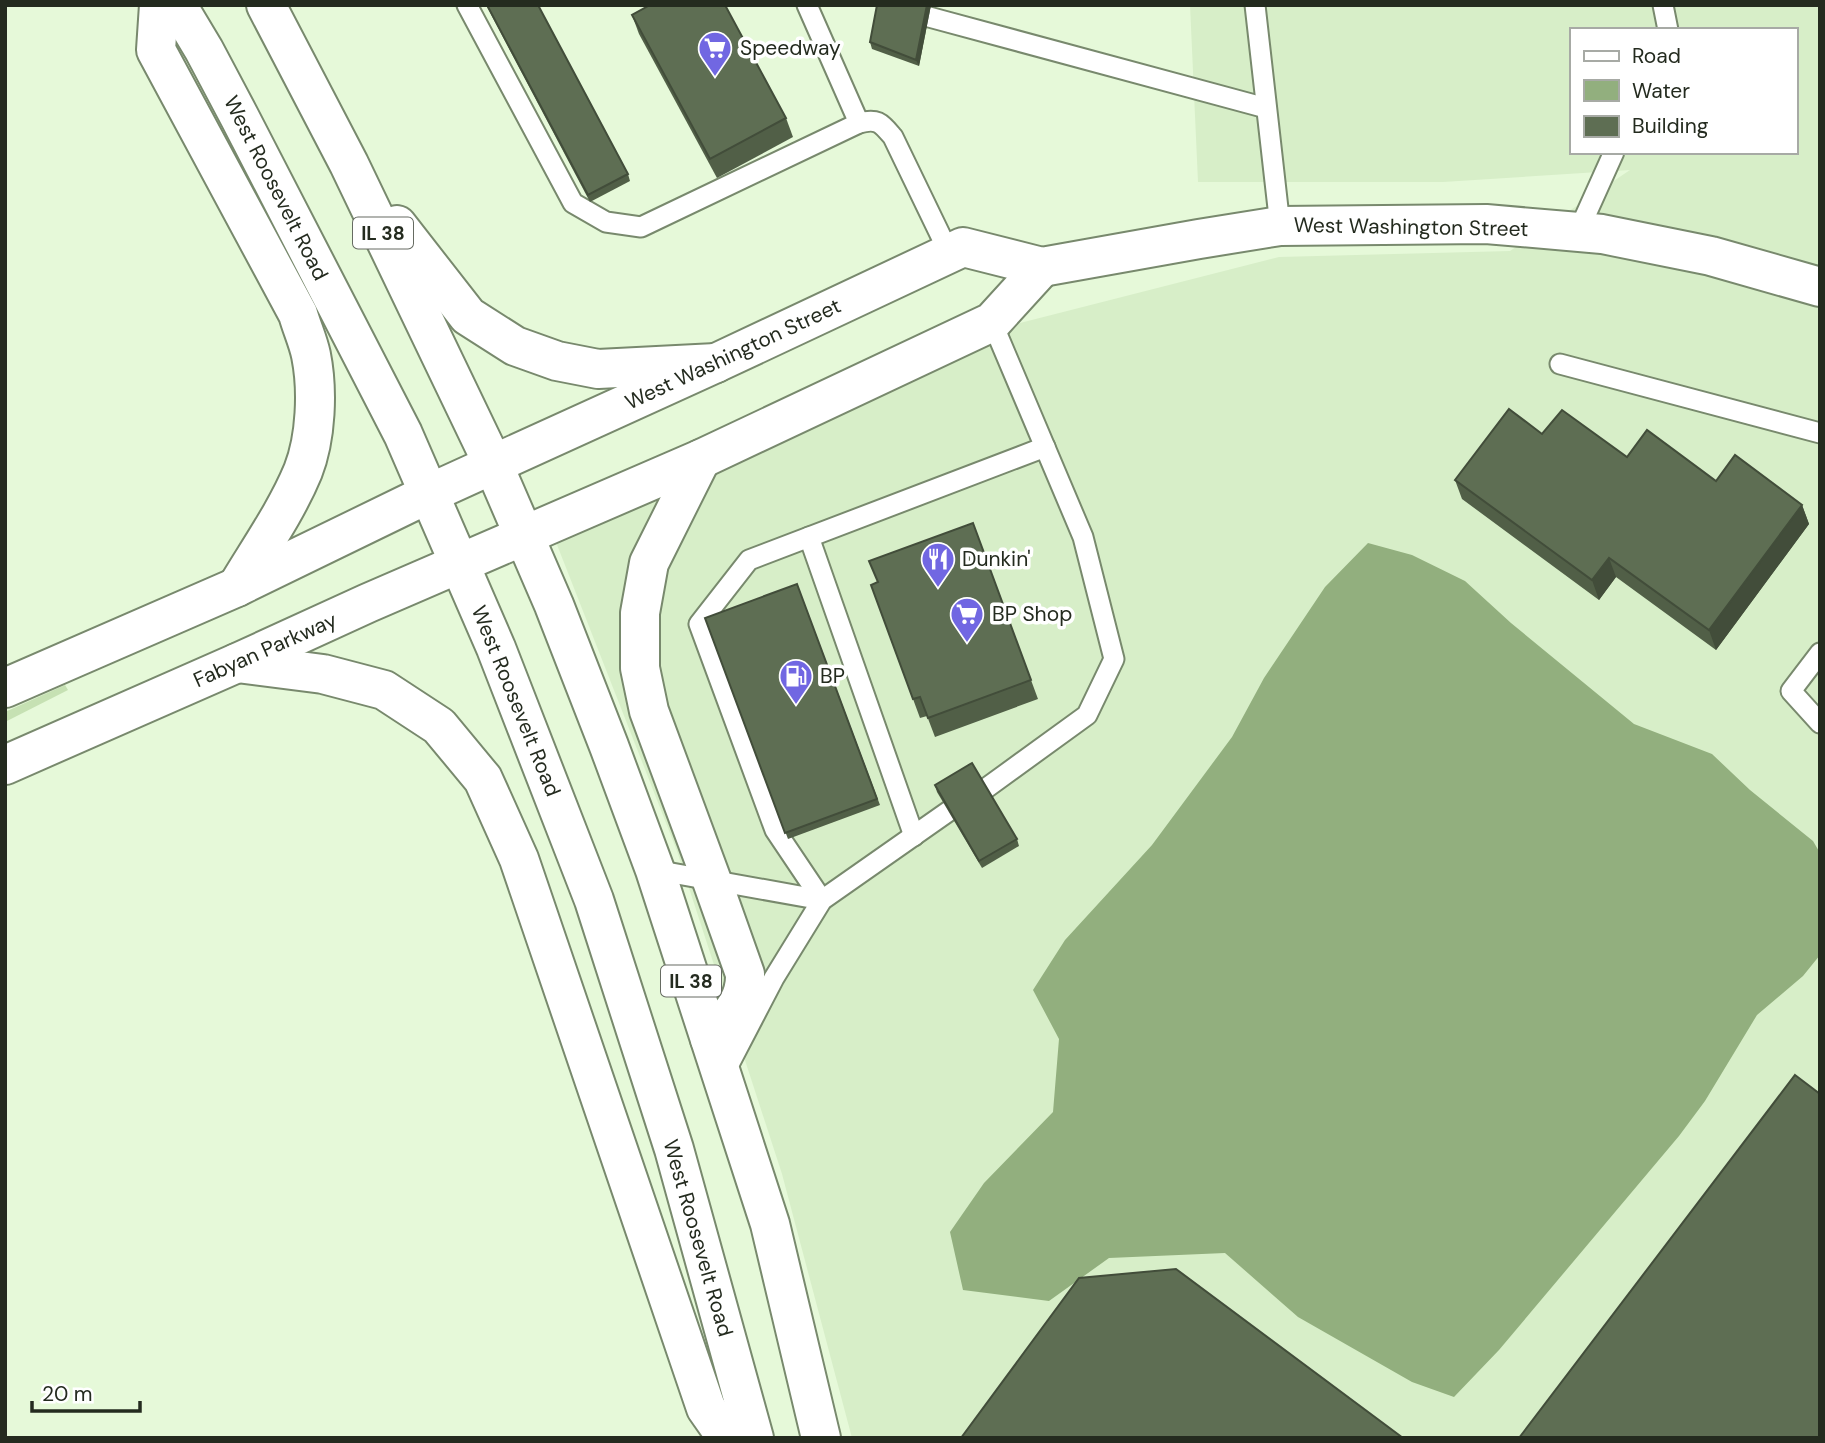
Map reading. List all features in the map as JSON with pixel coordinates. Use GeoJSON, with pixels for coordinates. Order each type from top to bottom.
{"type":"FeatureCollection","features":[{"type":"Feature","properties":{"kind":"main road"},"geometry":{"type":"LineString","coordinates":[[159,5],[156,50],[298,314],[311,354],[315,393],[311,440],[303,470],[282,512],[237,587]]}},
{"type":"Feature","properties":{"kind":"main road","name":"West Roosevelt Road"},"geometry":{"type":"LineString","coordinates":[[177,5],[240,118],[403,434],[496,648],[594,900],[674,1149],[754,1438]]}},
{"type":"Feature","properties":{"kind":"main road","name":"IL 38"},"geometry":{"type":"LineString","coordinates":[[265,5],[349,164],[493,464],[566,634],[655,870],[770,1224],[821,1438]]}},
{"type":"Feature","properties":{"kind":"main road"},"geometry":{"type":"LineString","coordinates":[[349,164],[468,316],[515,346],[557,361],[598,369],[716,363]]}},
{"type":"Feature","properties":{"kind":"main road","name":"West Washington Street"},"geometry":{"type":"LineString","coordinates":[[428,494],[963,247],[1042,267],[1280,226],[1486,224],[1602,234],[1711,256],[1820,287]]}},
{"type":"Feature","properties":{"kind":"main road"},"geometry":{"type":"LineString","coordinates":[[524,535],[701,459],[992,322],[1042,267]]}},
{"type":"Feature","properties":{"kind":"main road"},"geometry":{"type":"LineString","coordinates":[[701,459],[649,563],[640,613],[640,668],[649,711],[745,974],[746,988],[739,1003],[710,1039]]}},
{"type":"Feature","properties":{"kind":"main road"},"geometry":{"type":"LineString","coordinates":[[5,688],[237,587],[428,494]]}},
{"type":"Feature","properties":{"kind":"main road","name":"Fabyan Parkway"},"geometry":{"type":"LineString","coordinates":[[5,765],[524,535]]}},
{"type":"Feature","properties":{"kind":"main road"},"geometry":{"type":"LineString","coordinates":[[237,663],[323,674],[384,690],[439,726],[483,779],[519,859],[706,1408],[727,1438]]}},
{"type":"Feature","properties":{"kind":"lane"},"geometry":{"type":"LineString","coordinates":[[467,5],[573,203],[606,222],[641,227],[859,122],[871,120],[883,125],[893,137],[949,253]]}},
{"type":"Feature","properties":{"kind":"lane"},"geometry":{"type":"LineString","coordinates":[[807,5],[859,122]]}},
{"type":"Feature","properties":{"kind":"lane"},"geometry":{"type":"LineString","coordinates":[[1255,5],[1280,226]]}},
{"type":"Feature","properties":{"kind":"lane"},"geometry":{"type":"LineString","coordinates":[[1663,5],[1668,28]]}},
{"type":"Feature","properties":{"kind":"lane"},"geometry":{"type":"LineString","coordinates":[[929,17],[1266,108]]}},
{"type":"Feature","properties":{"kind":"lane"},"geometry":{"type":"LineString","coordinates":[[1578,232],[1613,154]]}},
{"type":"Feature","properties":{"kind":"lane"},"geometry":{"type":"LineString","coordinates":[[985,789],[1087,715],[1114,659],[1083,537],[992,322]]}},
{"type":"Feature","properties":{"kind":"lane"},"geometry":{"type":"LineString","coordinates":[[1560,364],[1820,433]]}},
{"type":"Feature","properties":{"kind":"lane"},"geometry":{"type":"LineString","coordinates":[[822,900],[775,830],[699,624],[749,560],[1045,447]]}},
{"type":"Feature","properties":{"kind":"lane"},"geometry":{"type":"LineString","coordinates":[[809,537],[914,836]]}},
{"type":"Feature","properties":{"kind":"lane"},"geometry":{"type":"LineString","coordinates":[[1820,653],[1791,691],[1820,723]]}},
{"type":"Feature","properties":{"kind":"lane"},"geometry":{"type":"LineString","coordinates":[[723,1077],[774,978],[822,900],[949,811]]}},
{"type":"Feature","properties":{"kind":"lane"},"geometry":{"type":"LineString","coordinates":[[655,870],[822,900]]}},
{"type":"Feature","properties":{"kind":"shaded area"},"geometry":{"type":"Polygon","coordinates":[[[1190,5],[1820,5],[1820,1438],[852,1438],[782,1174],[677,851],[552,532],[1020,323],[1279,257],[1510,251],[1630,170],[1443,182],[1198,182],[1190,5]]]}},
{"type":"Feature","properties":{"kind":"shaded area"},"geometry":{"type":"Polygon","coordinates":[[[65,685],[68,690],[5,722],[5,712],[65,685]]]}},
{"type":"Feature","properties":{"kind":"water"},"geometry":{"type":"Polygon","coordinates":[[[1368,543],[1412,555],[1465,581],[1511,623],[1634,724],[1712,754],[1750,790],[1813,841],[1820,853],[1820,955],[1803,976],[1757,1015],[1705,1101],[1679,1136],[1499,1350],[1454,1397],[1412,1382],[1298,1317],[1225,1253],[1109,1258],[1049,1301],[963,1290],[950,1232],[984,1183],[1053,1112],[1059,1039],[1033,990],[1065,940],[1152,845],[1232,737],[1264,678],[1325,587],[1368,543]]]}},
{"type":"Feature","properties":{"kind":"building"},"geometry":{"type":"Polygon","coordinates":[[[487,5],[538,5],[628,174],[588,195],[487,5]]]}},
{"type":"Feature","properties":{"kind":"building"},"geometry":{"type":"Polygon","coordinates":[[[650,5],[725,5],[786,118],[710,159],[632,15],[650,5]]]}},
{"type":"Feature","properties":{"kind":"building"},"geometry":{"type":"Polygon","coordinates":[[[877,5],[927,5],[916,60],[870,42],[877,5]]]}},
{"type":"Feature","properties":{"kind":"building"},"geometry":{"type":"Polygon","coordinates":[[[1509,409],[1542,434],[1562,410],[1627,457],[1647,430],[1716,481],[1735,455],[1802,505],[1709,630],[1609,558],[1592,580],[1455,480],[1509,409]]]}},
{"type":"Feature","properties":{"kind":"building"},"geometry":{"type":"Polygon","coordinates":[[[973,523],[1031,680],[928,718],[920,697],[913,699],[871,585],[878,582],[869,561],[973,523]]]}},
{"type":"Feature","properties":{"kind":"building"},"geometry":{"type":"Polygon","coordinates":[[[797,584],[877,799],[785,833],[705,618],[797,584]]]}},
{"type":"Feature","properties":{"kind":"building"},"geometry":{"type":"Polygon","coordinates":[[[972,763],[1017,839],[979,861],[935,785],[972,763]]]}},
{"type":"Feature","properties":{"kind":"building"},"geometry":{"type":"Polygon","coordinates":[[[1795,1075],[1820,1094],[1820,1438],[1519,1438],[1795,1075]]]}},
{"type":"Feature","properties":{"kind":"building"},"geometry":{"type":"Polygon","coordinates":[[[1176,1269],[1403,1438],[961,1438],[1079,1278],[1176,1269]]]}},
{"type":"Feature","properties":{"kind":"place","name":"Speedway"},"geometry":{"type":"Point","coordinates":[715,78]}},
{"type":"Feature","properties":{"kind":"place","name":"Dunkin'"},"geometry":{"type":"Point","coordinates":[938,589]}},
{"type":"Feature","properties":{"kind":"place","name":"BP Shop"},"geometry":{"type":"Point","coordinates":[967,644]}},
{"type":"Feature","properties":{"kind":"place","name":"BP"},"geometry":{"type":"Point","coordinates":[796,706]}}]}
